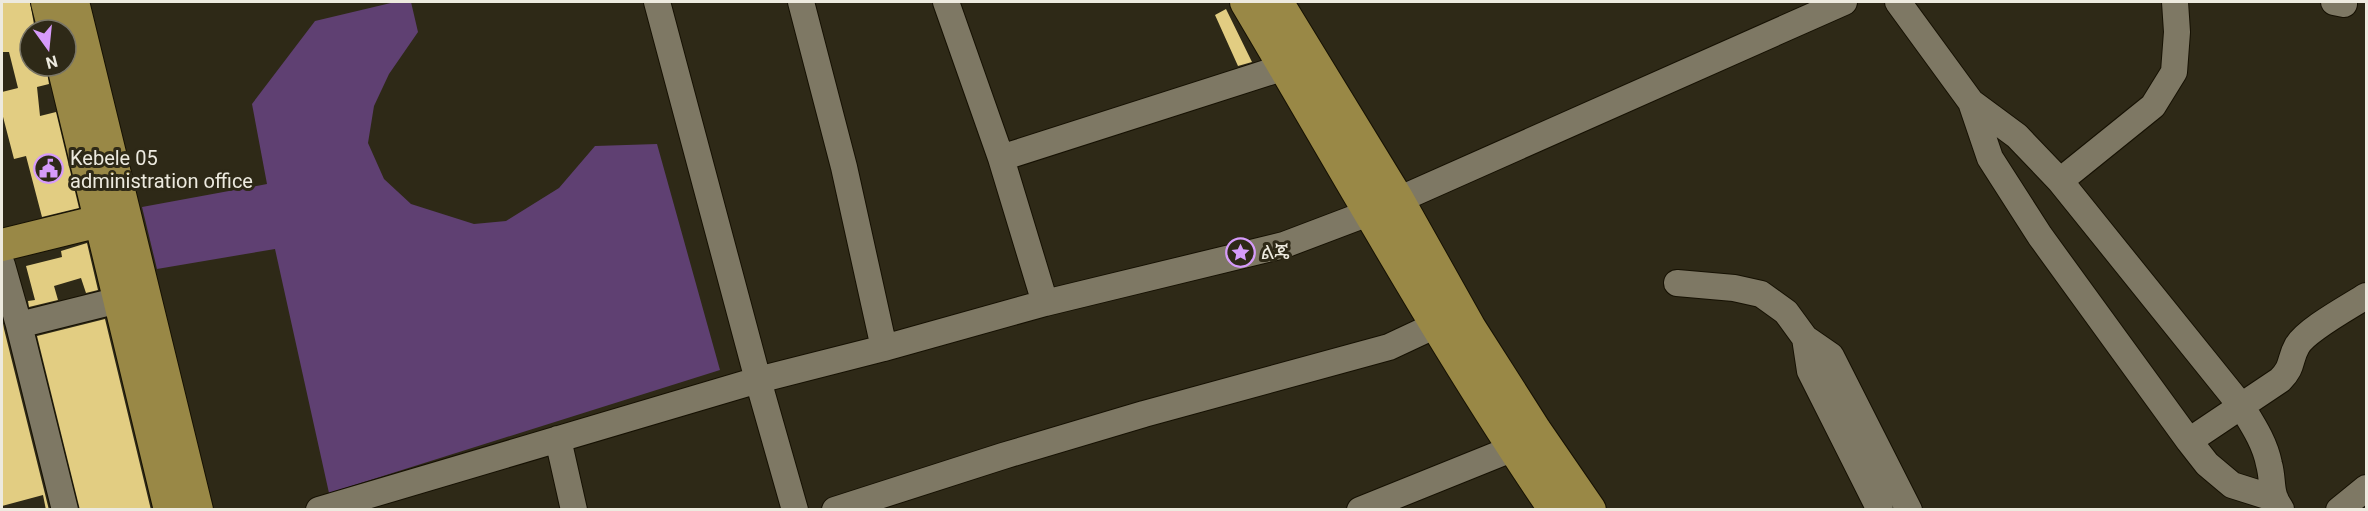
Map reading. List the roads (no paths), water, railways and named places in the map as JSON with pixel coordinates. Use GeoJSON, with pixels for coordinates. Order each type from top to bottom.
{"type":"FeatureCollection","features":[{"type":"Feature","properties":{"kind":"main road"},"geometry":{"type":"LineString","coordinates":[[47,2],[51,18]]}},
{"type":"Feature","properties":{"kind":"main road"},"geometry":{"type":"LineString","coordinates":[[73,2],[110,209],[119,300],[170,510]]}},
{"type":"Feature","properties":{"kind":"main road"},"geometry":{"type":"LineString","coordinates":[[1246,2],[1284,67],[1470,328],[1535,430],[1590,510]]}},
{"type":"Feature","properties":{"kind":"main road"},"geometry":{"type":"LineString","coordinates":[[1277,2],[1384,205],[1436,325],[1555,510]]}},
{"type":"Feature","properties":{"kind":"main road"},"geometry":{"type":"LineString","coordinates":[[67,78],[110,209],[197,510]]}},
{"type":"Feature","properties":{"kind":"main road"},"geometry":{"type":"LineString","coordinates":[[2,228],[110,209]]}},
{"type":"Feature","properties":{"kind":"main road"},"geometry":{"type":"LineString","coordinates":[[2,245],[110,209]]}},
{"type":"Feature","properties":{"kind":"street"},"geometry":{"type":"LineString","coordinates":[[657,2],[795,510]]}},
{"type":"Feature","properties":{"kind":"street"},"geometry":{"type":"LineString","coordinates":[[801,2],[844,167],[884,348]]}},
{"type":"Feature","properties":{"kind":"street"},"geometry":{"type":"LineString","coordinates":[[946,2],[1001,158],[1045,303]]}},
{"type":"Feature","properties":{"kind":"street"},"geometry":{"type":"LineString","coordinates":[[319,510],[758,380],[1045,303],[1284,246],[1384,205],[1844,2]]}},
{"type":"Feature","properties":{"kind":"street"},"geometry":{"type":"LineString","coordinates":[[1898,2],[1971,102],[1990,158],[2028,217],[2188,441],[2207,464],[2232,485],[2277,504]]}},
{"type":"Feature","properties":{"kind":"street"},"geometry":{"type":"LineString","coordinates":[[2060,181],[2153,106],[2174,72],[2177,32],[2175,2]]}},
{"type":"Feature","properties":{"kind":"street"},"geometry":{"type":"LineString","coordinates":[[1001,158],[1284,67]]}},
{"type":"Feature","properties":{"kind":"street"},"geometry":{"type":"LineString","coordinates":[[1971,102],[2017,136],[2060,181],[2242,407],[2259,434],[2270,463],[2277,504]]}},
{"type":"Feature","properties":{"kind":"street"},"geometry":{"type":"LineString","coordinates":[[2,265],[20,325],[65,510]]}},
{"type":"Feature","properties":{"kind":"street"},"geometry":{"type":"LineString","coordinates":[[1677,283],[1734,288],[1761,294],[1786,312],[1805,338],[1831,356],[1909,510]]}},
{"type":"Feature","properties":{"kind":"street"},"geometry":{"type":"LineString","coordinates":[[2188,441],[2280,380],[2290,371],[2296,347],[2306,336],[2367,296]]}},
{"type":"Feature","properties":{"kind":"street"},"geometry":{"type":"LineString","coordinates":[[20,325],[119,300]]}},
{"type":"Feature","properties":{"kind":"street"},"geometry":{"type":"LineString","coordinates":[[836,510],[1143,414],[1389,347],[1436,325]]}},
{"type":"Feature","properties":{"kind":"street"},"geometry":{"type":"LineString","coordinates":[[1805,338],[1810,371],[1880,510]]}},
{"type":"Feature","properties":{"kind":"street"},"geometry":{"type":"LineString","coordinates":[[558,439],[574,510]]}},
{"type":"Feature","properties":{"kind":"street"},"geometry":{"type":"LineString","coordinates":[[1360,510],[1514,448]]}},
{"type":"Feature","properties":{"kind":"street"},"geometry":{"type":"LineString","coordinates":[[2338,510],[2367,488]]}},
{"type":"Feature","properties":{"kind":"place","name":"Kebele 05 administration office"},"geometry":{"type":"Point","coordinates":[49,169]}},
{"type":"Feature","properties":{"kind":"place","name":"ልጄ"},"geometry":{"type":"Point","coordinates":[1240,252]}}]}
